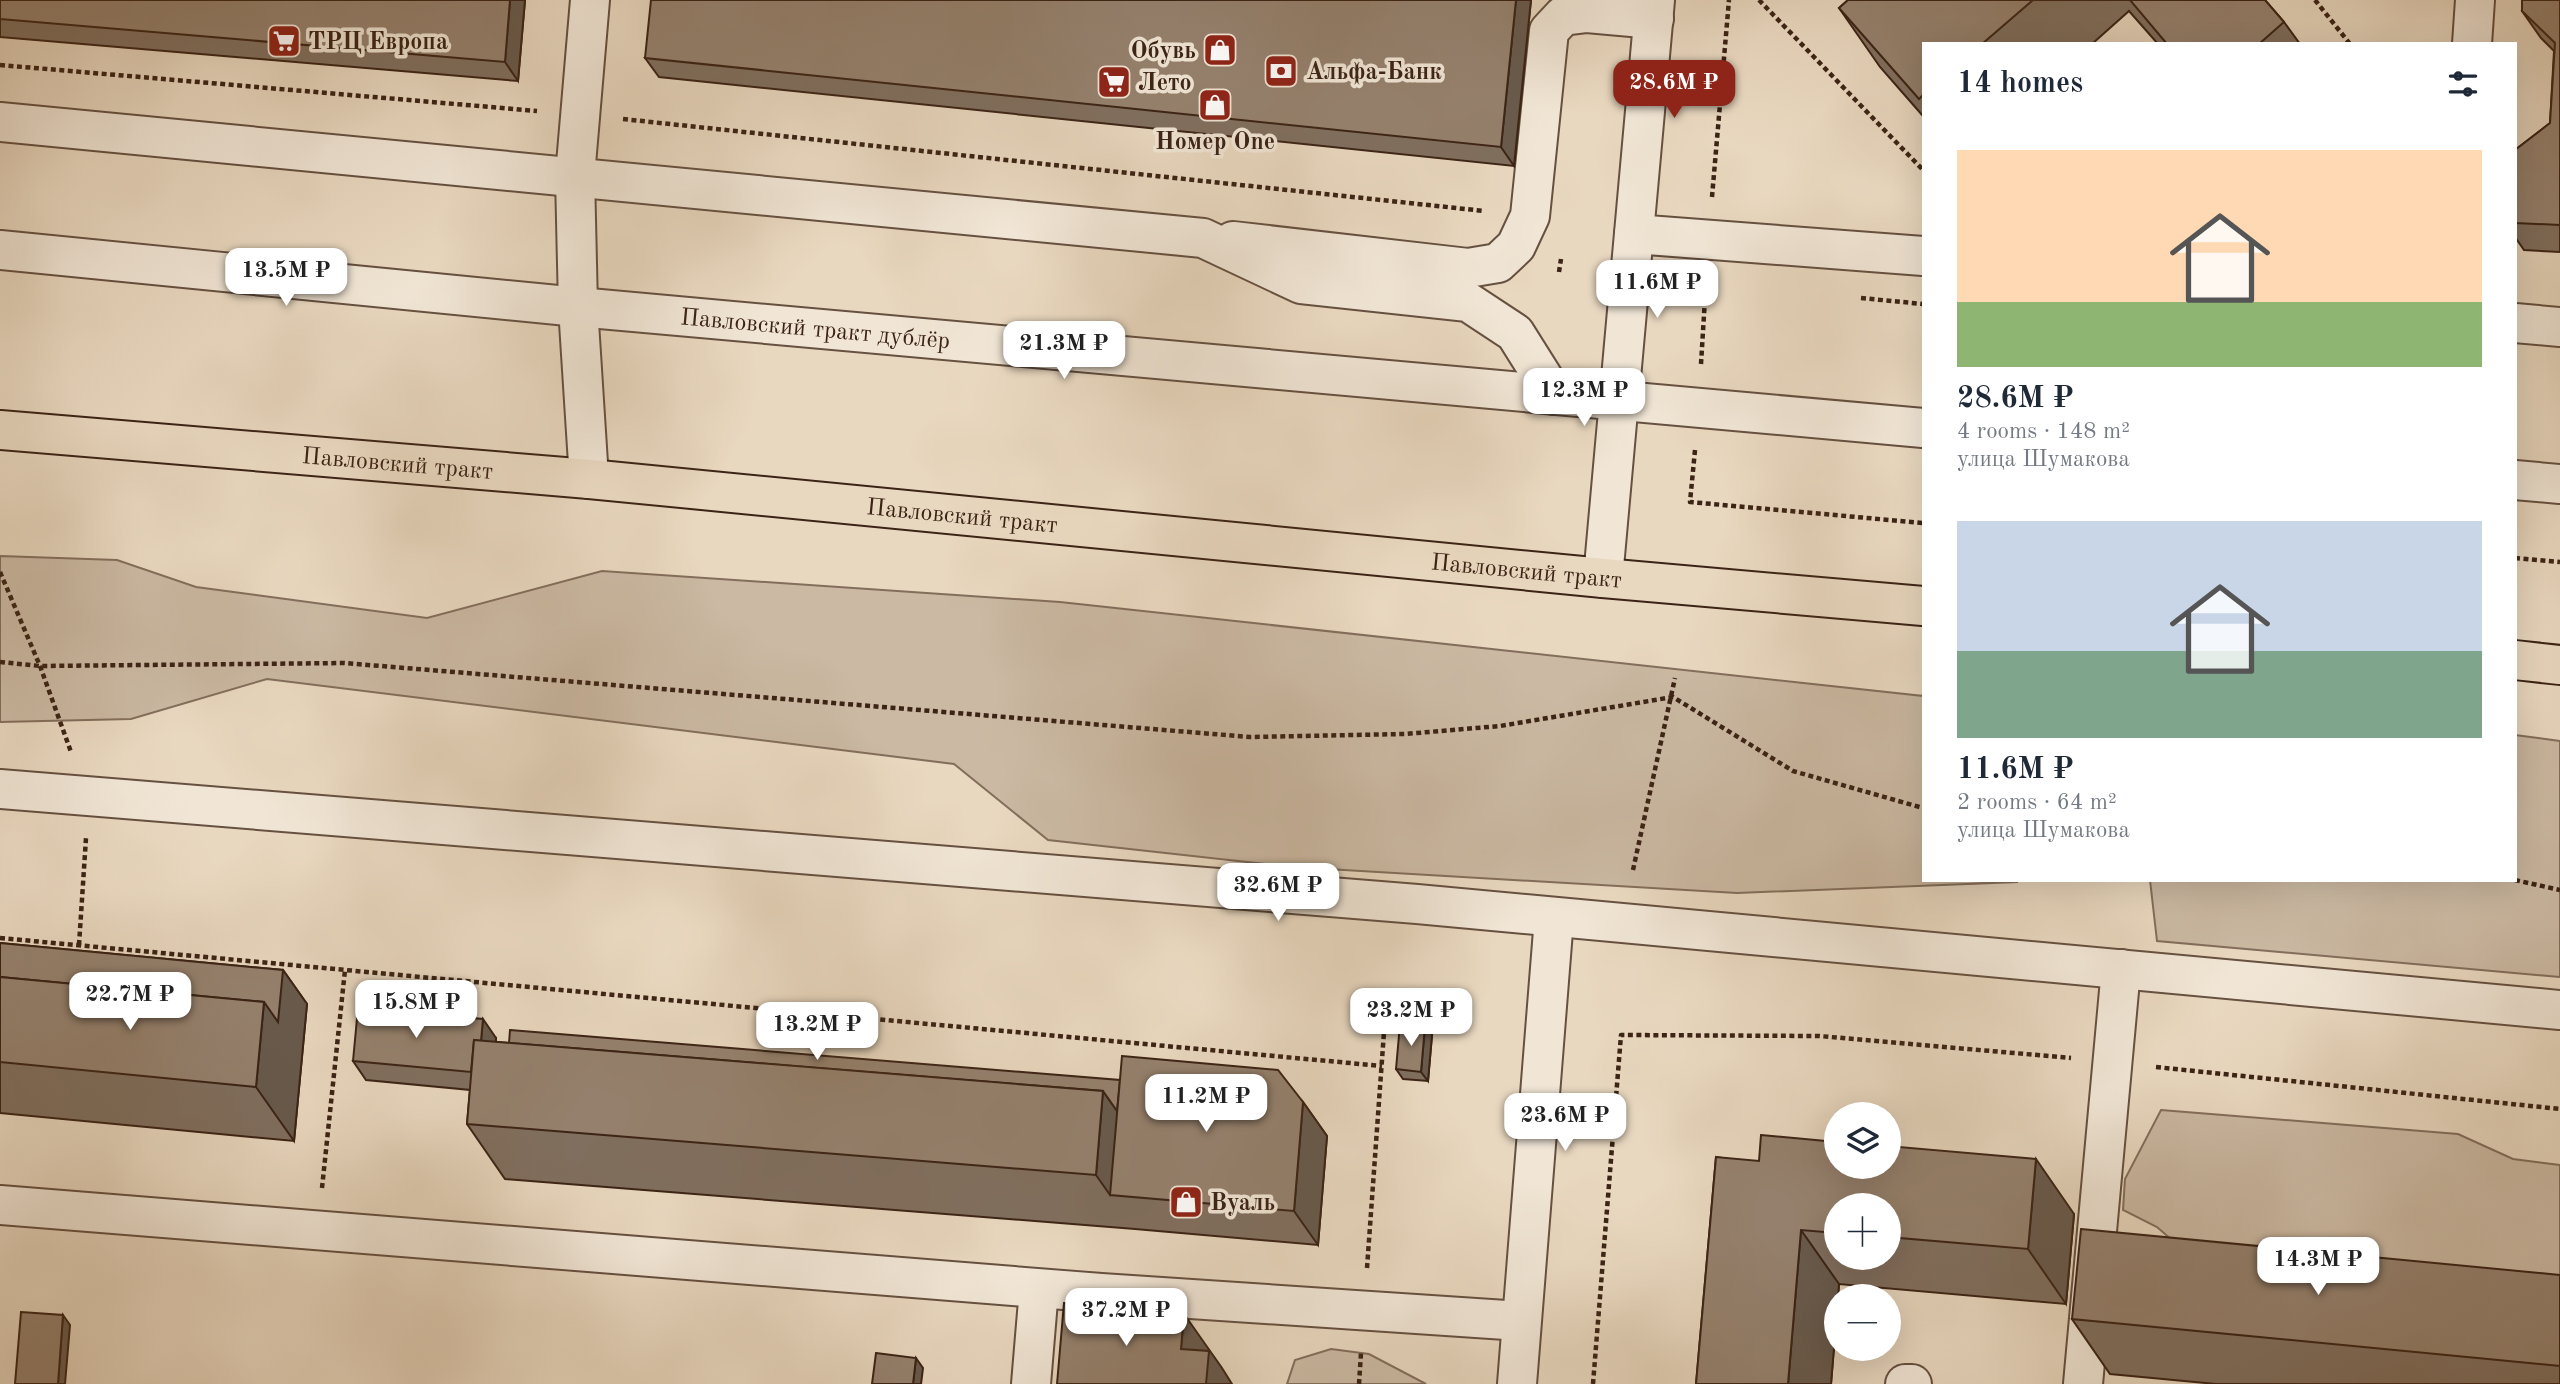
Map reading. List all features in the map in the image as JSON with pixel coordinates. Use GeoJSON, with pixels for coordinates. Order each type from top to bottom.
{"type":"FeatureCollection","features":[{"type":"Feature","properties":{"kind":"main road","name":"Павловский тракт"},"geometry":{"type":"LineString","coordinates":[[0,430],[589,479],[1603,578],[1922,606]]}},
{"type":"Feature","properties":{"kind":"main road"},"geometry":{"type":"LineString","coordinates":[[2517,660],[2560,664]]}},
{"type":"Feature","properties":{"kind":"street"},"geometry":{"type":"LineString","coordinates":[[589,479],[578,307],[575,176],[590,0]]}},
{"type":"Feature","properties":{"kind":"street"},"geometry":{"type":"LineString","coordinates":[[2472,42],[2475,0]]}},
{"type":"Feature","properties":{"kind":"street"},"geometry":{"type":"LineString","coordinates":[[0,122],[1203,237],[1468,268],[1498,263],[1516,246],[1530,216],[1549,31],[1563,16],[1654,10],[1603,578]]}},
{"type":"Feature","properties":{"kind":"street"},"geometry":{"type":"LineString","coordinates":[[1634,234],[1922,256]]}},
{"type":"Feature","properties":{"kind":"street"},"geometry":{"type":"LineString","coordinates":[[1203,237],[1301,284],[1468,302],[1515,333],[1554,395]]}},
{"type":"Feature","properties":{"kind":"street","name":"Павловский тракт дублёр"},"geometry":{"type":"LineString","coordinates":[[0,250],[578,307],[1922,428]]}},
{"type":"Feature","properties":{"kind":"street"},"geometry":{"type":"LineString","coordinates":[[2517,323],[2560,327]]}},
{"type":"Feature","properties":{"kind":"street"},"geometry":{"type":"LineString","coordinates":[[2517,480],[2560,484]]}},
{"type":"Feature","properties":{"kind":"street"},"geometry":{"type":"LineString","coordinates":[[0,789],[1417,904],[2560,1010]]}},
{"type":"Feature","properties":{"kind":"street"},"geometry":{"type":"LineString","coordinates":[[1517,1384],[1554,918]]}},
{"type":"Feature","properties":{"kind":"street"},"geometry":{"type":"LineString","coordinates":[[2083,1384],[2121,970]]}},
{"type":"Feature","properties":{"kind":"street"},"geometry":{"type":"LineString","coordinates":[[0,1205],[1039,1289],[1521,1321]]}},
{"type":"Feature","properties":{"kind":"street"},"geometry":{"type":"LineString","coordinates":[[1031,1384],[1039,1289]]}},
{"type":"Feature","properties":{"kind":"street"},"geometry":{"type":"LineString","coordinates":[[1905,1384],[1912,1384]]}},
{"type":"Feature","properties":{"kind":"path"},"geometry":{"type":"LineString","coordinates":[[1705,284],[1729,0]]}},
{"type":"Feature","properties":{"kind":"path"},"geometry":{"type":"LineString","coordinates":[[1759,0],[1922,169]]}},
{"type":"Feature","properties":{"kind":"path"},"geometry":{"type":"LineString","coordinates":[[2315,0],[2348,42]]}},
{"type":"Feature","properties":{"kind":"path"},"geometry":{"type":"LineString","coordinates":[[0,65],[580,114],[1565,220],[1559,272]]}},
{"type":"Feature","properties":{"kind":"path"},"geometry":{"type":"LineString","coordinates":[[1690,502],[1922,523]]}},
{"type":"Feature","properties":{"kind":"path"},"geometry":{"type":"LineString","coordinates":[[2517,558],[2560,562]]}},
{"type":"Feature","properties":{"kind":"path"},"geometry":{"type":"LineString","coordinates":[[0,662],[40,666],[344,663],[1250,737],[1405,734],[1500,726],[1673,697],[1793,771],[1922,808]]}},
{"type":"Feature","properties":{"kind":"path"},"geometry":{"type":"LineString","coordinates":[[1633,870],[1673,697],[1675,678]]}},
{"type":"Feature","properties":{"kind":"path"},"geometry":{"type":"LineString","coordinates":[[2517,880],[2560,890]]}},
{"type":"Feature","properties":{"kind":"path"},"geometry":{"type":"LineString","coordinates":[[0,939],[1382,1066]]}},
{"type":"Feature","properties":{"kind":"path"},"geometry":{"type":"LineString","coordinates":[[317,1229],[345,970]]}},
{"type":"Feature","properties":{"kind":"path"},"geometry":{"type":"LineString","coordinates":[[1359,1384],[1385,1018],[1465,1024]]}},
{"type":"Feature","properties":{"kind":"path"},"geometry":{"type":"LineString","coordinates":[[1593,1384],[1621,1035],[1819,1036],[2112,1062],[2560,1109]]}},
{"type":"Feature","properties":{"kind":"shaded area"},"geometry":{"type":"Polygon","coordinates":[[[0,556],[117,560],[196,587],[427,618],[602,571],[1060,602],[1922,696],[1922,882],[2018,882],[1737,893],[1293,867],[1048,840],[954,764],[267,679],[131,719],[0,722],[0,556]]]}},
{"type":"Feature","properties":{"kind":"shaded area"},"geometry":{"type":"Polygon","coordinates":[[[2517,735],[2560,741],[2560,977],[2157,941],[2150,882],[2517,882],[2517,735]]]}},
{"type":"Feature","properties":{"kind":"shaded area"},"geometry":{"type":"Polygon","coordinates":[[[2161,1110],[2458,1134],[2513,1159],[2560,1165],[2560,1292],[2196,1261],[2157,1227],[2123,1210],[2125,1179],[2161,1110]]]}},
{"type":"Feature","properties":{"kind":"shaded area"},"geometry":{"type":"Polygon","coordinates":[[[1331,1349],[1369,1354],[1426,1384],[1287,1384],[1295,1360],[1331,1349]]]}},
{"type":"Feature","properties":{"kind":"building","name":"ТРЦ Европа"},"geometry":{"type":"Polygon","coordinates":[[[0,0],[510,0],[505,62],[0,19],[0,0]]]}},
{"type":"Feature","properties":{"kind":"building","name":"Лето"},"geometry":{"type":"Polygon","coordinates":[[[651,0],[1516,0],[1501,147],[645,58],[651,0]]]}},
{"type":"Feature","properties":{"kind":"building"},"geometry":{"type":"Polygon","coordinates":[[[1848,0],[2033,0],[1984,42],[1922,42],[1922,96],[1919,99],[1839,8],[1848,0]]]}},
{"type":"Feature","properties":{"kind":"building"},"geometry":{"type":"Polygon","coordinates":[[[2130,0],[2265,0],[2284,22],[2261,42],[2165,42],[2130,0]]]}},
{"type":"Feature","properties":{"kind":"building"},"geometry":{"type":"Polygon","coordinates":[[[2522,0],[2560,0],[2560,225],[2517,223],[2517,148],[2550,123],[2555,43],[2522,11],[2522,0]]]}},
{"type":"Feature","properties":{"kind":"building"},"geometry":{"type":"Polygon","coordinates":[[[0,943],[283,970],[278,1022],[264,1002],[0,977],[0,943]]]}},
{"type":"Feature","properties":{"kind":"building"},"geometry":{"type":"Polygon","coordinates":[[[0,977],[264,1002],[256,1087],[0,1062],[0,977]]]}},
{"type":"Feature","properties":{"kind":"building"},"geometry":{"type":"Polygon","coordinates":[[[358,1008],[483,1019],[481,1041],[474,1040],[471,1072],[353,1061],[358,1008]]]}},
{"type":"Feature","properties":{"kind":"building"},"geometry":{"type":"Polygon","coordinates":[[[1400,1024],[1425,1026],[1421,1072],[1396,1069],[1400,1024]]]}},
{"type":"Feature","properties":{"kind":"building"},"geometry":{"type":"Polygon","coordinates":[[[510,1030],[1120,1080],[1117,1111],[1103,1091],[509,1043],[510,1030]]]}},
{"type":"Feature","properties":{"kind":"building"},"geometry":{"type":"Polygon","coordinates":[[[474,1040],[1103,1091],[1096,1175],[467,1124],[474,1040]]]}},
{"type":"Feature","properties":{"kind":"building"},"geometry":{"type":"Polygon","coordinates":[[[1122,1056],[1278,1070],[1303,1102],[1294,1211],[1110,1195],[1122,1056]]]}},
{"type":"Feature","properties":{"kind":"building"},"geometry":{"type":"Polygon","coordinates":[[[1761,1135],[1824,1141],[1824,1179],[1901,1179],[1901,1147],[2036,1159],[2028,1249],[1901,1238],[1901,1193],[1824,1193],[1824,1232],[1801,1230],[1788,1384],[1696,1384],[1716,1157],[1759,1161],[1761,1135]]]}},
{"type":"Feature","properties":{"kind":"building"},"geometry":{"type":"Polygon","coordinates":[[[2081,1229],[2560,1275],[2560,1366],[2072,1319],[2081,1229]]]}},
{"type":"Feature","properties":{"kind":"building"},"geometry":{"type":"Polygon","coordinates":[[[1064,1303],[1184,1314],[1181,1349],[1209,1351],[1206,1384],[1057,1384],[1064,1303]]]}},
{"type":"Feature","properties":{"kind":"building"},"geometry":{"type":"Polygon","coordinates":[[[21,1312],[63,1315],[58,1384],[15,1384],[21,1312]]]}},
{"type":"Feature","properties":{"kind":"building"},"geometry":{"type":"Polygon","coordinates":[[[876,1353],[916,1358],[913,1384],[872,1384],[876,1353]]]}},
{"type":"Feature","properties":{"kind":"place","name":"ТРЦ Европа"},"geometry":{"type":"Point","coordinates":[284,41]}},
{"type":"Feature","properties":{"kind":"place","name":"Обувь"},"geometry":{"type":"Point","coordinates":[1220,50]}},
{"type":"Feature","properties":{"kind":"place","name":"Альфа-Банк"},"geometry":{"type":"Point","coordinates":[1281,71]}},
{"type":"Feature","properties":{"kind":"place","name":"Лето"},"geometry":{"type":"Point","coordinates":[1114,82]}},
{"type":"Feature","properties":{"kind":"place","name":"Номер One"},"geometry":{"type":"Point","coordinates":[1215,105]}},
{"type":"Feature","properties":{"kind":"place","name":"Вуаль"},"geometry":{"type":"Point","coordinates":[1186,1202]}}]}
